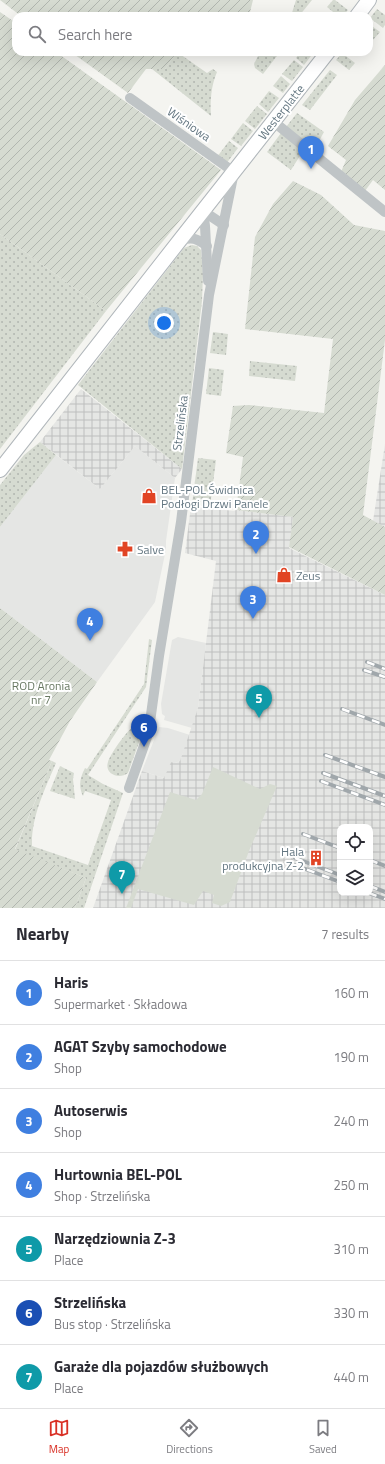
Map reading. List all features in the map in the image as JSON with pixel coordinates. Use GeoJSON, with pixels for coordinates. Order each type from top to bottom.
{"type":"FeatureCollection","features":[{"type":"Feature","properties":{"kind":"main road"},"geometry":{"type":"LineString","coordinates":[[360,12],[369,0]]}},
{"type":"Feature","properties":{"kind":"main road","name":"Westerplatte"},"geometry":{"type":"LineString","coordinates":[[0,470],[325,56]]}},
{"type":"Feature","properties":{"kind":"street","name":"Wiśniowa"},"geometry":{"type":"LineString","coordinates":[[130,98],[234,172]]}},
{"type":"Feature","properties":{"kind":"street"},"geometry":{"type":"LineString","coordinates":[[274,122],[385,212]]}},
{"type":"Feature","properties":{"kind":"street","name":"Strzelińska"},"geometry":{"type":"LineString","coordinates":[[129,788],[147,737],[150,722],[159,656],[181,522],[209,295],[234,172]]}},
{"type":"Feature","properties":{"kind":"street"},"geometry":{"type":"LineString","coordinates":[[203,211],[224,225]]}},
{"type":"Feature","properties":{"kind":"street","name":"Strzelińska"},"geometry":{"type":"LineString","coordinates":[[203,211],[207,246],[209,295]]}},
{"type":"Feature","properties":{"kind":"street"},"geometry":{"type":"LineString","coordinates":[[180,240],[190,238],[198,240],[207,246]]}},
{"type":"Feature","properties":{"kind":"shaded area"},"geometry":{"type":"Polygon","coordinates":[[[81,389],[182,469],[175,478],[135,446],[100,489],[40,442],[81,389]]]}},
{"type":"Feature","properties":{"kind":"shaded area"},"geometry":{"type":"Polygon","coordinates":[[[385,444],[385,527],[373,521],[385,444]]]}},
{"type":"Feature","properties":{"kind":"shaded area"},"geometry":{"type":"Polygon","coordinates":[[[135,446],[175,478],[166,549],[155,602],[97,682],[0,608],[0,527],[56,455],[100,489],[135,446]]]}},
{"type":"Feature","properties":{"kind":"shaded area"},"geometry":{"type":"Polygon","coordinates":[[[191,506],[293,517],[289,548],[385,595],[385,908],[93,908],[142,771],[164,778],[171,762],[175,763],[180,761],[198,708],[216,561],[185,553],[191,506]]]}},
{"type":"Feature","properties":{"kind":"shaded area"},"geometry":{"type":"Polygon","coordinates":[[[178,637],[206,643],[198,708],[192,728],[164,720],[165,716],[162,714],[161,704],[172,640],[178,637]]]}},
{"type":"Feature","properties":{"kind":"shaded area"},"geometry":{"type":"Polygon","coordinates":[[[159,727],[168,728],[190,735],[180,761],[175,763],[164,778],[142,771],[159,727]]]}},
{"type":"Feature","properties":{"kind":"green space"},"geometry":{"type":"Polygon","coordinates":[[[0,0],[253,0],[250,12],[16,12],[0,0]]]}},
{"type":"Feature","properties":{"kind":"green space"},"geometry":{"type":"Polygon","coordinates":[[[296,0],[312,0],[302,12],[292,12],[296,0]]]}},
{"type":"Feature","properties":{"kind":"green space"},"geometry":{"type":"Polygon","coordinates":[[[333,0],[335,0],[348,10],[346,12],[333,12],[327,7],[333,0]]]}},
{"type":"Feature","properties":{"kind":"green space"},"geometry":{"type":"Polygon","coordinates":[[[377,9],[385,15],[385,25],[383,28],[373,20],[373,14],[377,9]]]}},
{"type":"Feature","properties":{"kind":"green space"},"geometry":{"type":"Polygon","coordinates":[[[0,12],[12,20],[12,56],[62,56],[221,170],[106,311],[0,234],[0,12]]]}},
{"type":"Feature","properties":{"kind":"green space"},"geometry":{"type":"Polygon","coordinates":[[[373,27],[380,32],[373,40],[373,27]]]}},
{"type":"Feature","properties":{"kind":"green space"},"geometry":{"type":"Polygon","coordinates":[[[77,56],[174,56],[165,69],[146,69],[128,93],[77,56]]]}},
{"type":"Feature","properties":{"kind":"green space"},"geometry":{"type":"Polygon","coordinates":[[[174,56],[183,56],[207,73],[213,69],[217,72],[211,94],[211,116],[152,69],[165,69],[174,56]]]}},
{"type":"Feature","properties":{"kind":"green space"},"geometry":{"type":"Polygon","coordinates":[[[258,56],[277,56],[263,74],[255,68],[254,64],[258,56]]]}},
{"type":"Feature","properties":{"kind":"green space"},"geometry":{"type":"Polygon","coordinates":[[[297,56],[311,56],[304,65],[296,58],[297,56]]]}},
{"type":"Feature","properties":{"kind":"green space"},"geometry":{"type":"Polygon","coordinates":[[[339,56],[346,56],[355,63],[349,70],[336,60],[339,56]]]}},
{"type":"Feature","properties":{"kind":"green space"},"geometry":{"type":"Polygon","coordinates":[[[294,60],[303,67],[292,81],[282,74],[294,60]]]}},
{"type":"Feature","properties":{"kind":"green space"},"geometry":{"type":"Polygon","coordinates":[[[385,65],[385,190],[373,180],[365,191],[341,172],[346,160],[328,146],[355,100],[385,65]]]}},
{"type":"Feature","properties":{"kind":"green space"},"geometry":{"type":"Polygon","coordinates":[[[330,70],[337,75],[310,110],[302,105],[330,70]]]}},
{"type":"Feature","properties":{"kind":"green space"},"geometry":{"type":"Polygon","coordinates":[[[281,76],[290,84],[283,93],[273,86],[281,76]]]}},
{"type":"Feature","properties":{"kind":"green space"},"geometry":{"type":"Polygon","coordinates":[[[269,91],[279,98],[268,112],[259,104],[269,91]]]}},
{"type":"Feature","properties":{"kind":"green space"},"geometry":{"type":"Polygon","coordinates":[[[257,106],[267,114],[255,129],[245,121],[257,106]]]}},
{"type":"Feature","properties":{"kind":"green space"},"geometry":{"type":"Polygon","coordinates":[[[297,113],[324,132],[314,150],[286,127],[297,113]]]}},
{"type":"Feature","properties":{"kind":"green space"},"geometry":{"type":"Polygon","coordinates":[[[243,123],[253,131],[241,146],[231,139],[243,123]]]}},
{"type":"Feature","properties":{"kind":"green space"},"geometry":{"type":"Polygon","coordinates":[[[281,133],[303,151],[291,170],[267,152],[281,133]]]}},
{"type":"Feature","properties":{"kind":"green space"},"geometry":{"type":"Polygon","coordinates":[[[229,141],[238,148],[226,164],[217,157],[229,141]]]}},
{"type":"Feature","properties":{"kind":"green space"},"geometry":{"type":"Polygon","coordinates":[[[293,181],[321,195],[354,225],[385,231],[385,340],[363,515],[385,527],[385,595],[289,547],[293,517],[236,510],[243,457],[226,453],[233,406],[249,405],[324,413],[333,339],[245,329],[255,237],[273,204],[293,181]]]}},
{"type":"Feature","properties":{"kind":"green space"},"geometry":{"type":"Polygon","coordinates":[[[0,234],[106,311],[0,449],[0,234]]]}},
{"type":"Feature","properties":{"kind":"green space"},"geometry":{"type":"Polygon","coordinates":[[[192,245],[197,246],[201,250],[203,274],[202,301],[182,469],[78,385],[184,248],[192,245]]]}},
{"type":"Feature","properties":{"kind":"green space"},"geometry":{"type":"Polygon","coordinates":[[[213,332],[228,334],[226,355],[210,353],[213,332]]]}},
{"type":"Feature","properties":{"kind":"green space"},"geometry":{"type":"Polygon","coordinates":[[[250,361],[297,366],[295,381],[249,376],[250,361]]]}},
{"type":"Feature","properties":{"kind":"green space"},"geometry":{"type":"Polygon","coordinates":[[[209,368],[224,370],[221,396],[206,394],[209,368]]]}},
{"type":"Feature","properties":{"kind":"green space"},"geometry":{"type":"Polygon","coordinates":[[[40,442],[56,455],[0,527],[0,485],[24,455],[40,442]]]}},
{"type":"Feature","properties":{"kind":"green space"},"geometry":{"type":"Polygon","coordinates":[[[198,458],[216,460],[210,507],[192,504],[198,458]]]}},
{"type":"Feature","properties":{"kind":"green space","name":"ROD Aronia nr 7"},"geometry":{"type":"Polygon","coordinates":[[[0,608],[97,682],[70,721],[49,760],[52,761],[15,849],[86,878],[75,908],[0,908],[0,608]]]}},
{"type":"Feature","properties":{"kind":"green space"},"geometry":{"type":"Polygon","coordinates":[[[149,639],[152,640],[146,687],[88,775],[123,793],[84,908],[75,908],[86,878],[15,850],[52,761],[56,763],[36,814],[32,835],[32,846],[88,865],[111,800],[85,791],[83,796],[80,789],[81,779],[85,768],[87,769],[144,684],[149,639]]]}},
{"type":"Feature","properties":{"kind":"green space"},"geometry":{"type":"Polygon","coordinates":[[[137,724],[141,728],[142,734],[128,773],[121,776],[113,775],[108,770],[108,762],[116,747],[125,735],[137,724]]]}},
{"type":"Feature","properties":{"kind":"green space"},"geometry":{"type":"Polygon","coordinates":[[[60,766],[74,773],[73,779],[75,799],[50,791],[60,766]]]}},
{"type":"Feature","properties":{"kind":"green space"},"geometry":{"type":"Polygon","coordinates":[[[213,767],[260,789],[270,784],[277,786],[249,851],[230,902],[221,906],[212,903],[214,895],[203,891],[194,905],[138,889],[131,908],[126,908],[170,792],[196,800],[202,794],[213,767]]]}},
{"type":"Feature","properties":{"kind":"railway"},"geometry":{"type":"LineString","coordinates":[[367,662],[385,669]]}},
{"type":"Feature","properties":{"kind":"railway"},"geometry":{"type":"LineString","coordinates":[[364,670],[385,677]]}},
{"type":"Feature","properties":{"kind":"railway"},"geometry":{"type":"LineString","coordinates":[[342,709],[385,725]]}},
{"type":"Feature","properties":{"kind":"railway"},"geometry":{"type":"LineString","coordinates":[[325,755],[385,777]]}},
{"type":"Feature","properties":{"kind":"railway"},"geometry":{"type":"LineString","coordinates":[[323,773],[385,796]]}},
{"type":"Feature","properties":{"kind":"railway"},"geometry":{"type":"LineString","coordinates":[[321,781],[385,805]]}},
{"type":"Feature","properties":{"kind":"railway"},"geometry":{"type":"LineString","coordinates":[[303,834],[337,847]]}},
{"type":"Feature","properties":{"kind":"railway"},"geometry":{"type":"LineString","coordinates":[[295,858],[337,874]]}},
{"type":"Feature","properties":{"kind":"railway"},"geometry":{"type":"LineString","coordinates":[[373,861],[385,866]]}},
{"type":"Feature","properties":{"kind":"railway"},"geometry":{"type":"LineString","coordinates":[[292,864],[337,881]]}},
{"type":"Feature","properties":{"kind":"railway"},"geometry":{"type":"LineString","coordinates":[[373,887],[385,892]]}},
{"type":"Feature","properties":{"kind":"railway"},"geometry":{"type":"LineString","coordinates":[[373,894],[385,899]]}},
{"type":"Feature","properties":{"kind":"place","name":"Haris"},"geometry":{"type":"Point","coordinates":[311,169]}},
{"type":"Feature","properties":{"kind":"place","name":"BEL-POL Świdnica Podłogi Drzwi Panele"},"geometry":{"type":"Point","coordinates":[149,496]}},
{"type":"Feature","properties":{"kind":"place","name":"Salve"},"geometry":{"type":"Point","coordinates":[125,549]}},
{"type":"Feature","properties":{"kind":"place","name":"AGAT Szyby samochodowe"},"geometry":{"type":"Point","coordinates":[256,554]}},
{"type":"Feature","properties":{"kind":"place","name":"Zeus"},"geometry":{"type":"Point","coordinates":[284,575]}},
{"type":"Feature","properties":{"kind":"place","name":"Autoserwis"},"geometry":{"type":"Point","coordinates":[253,619]}},
{"type":"Feature","properties":{"kind":"place","name":"Hurtownia BEL-POL"},"geometry":{"type":"Point","coordinates":[90,641]}},
{"type":"Feature","properties":{"kind":"place","name":"Narzędziownia Z-3"},"geometry":{"type":"Point","coordinates":[259,718]}},
{"type":"Feature","properties":{"kind":"place","name":"Strzelińska"},"geometry":{"type":"Point","coordinates":[144,747]}},
{"type":"Feature","properties":{"kind":"place","name":"Hala produkcyjna Z-2"},"geometry":{"type":"Point","coordinates":[316,858]}},
{"type":"Feature","properties":{"kind":"place","name":"Garaże dla pojazdów służbowych"},"geometry":{"type":"Point","coordinates":[122,894]}}]}
